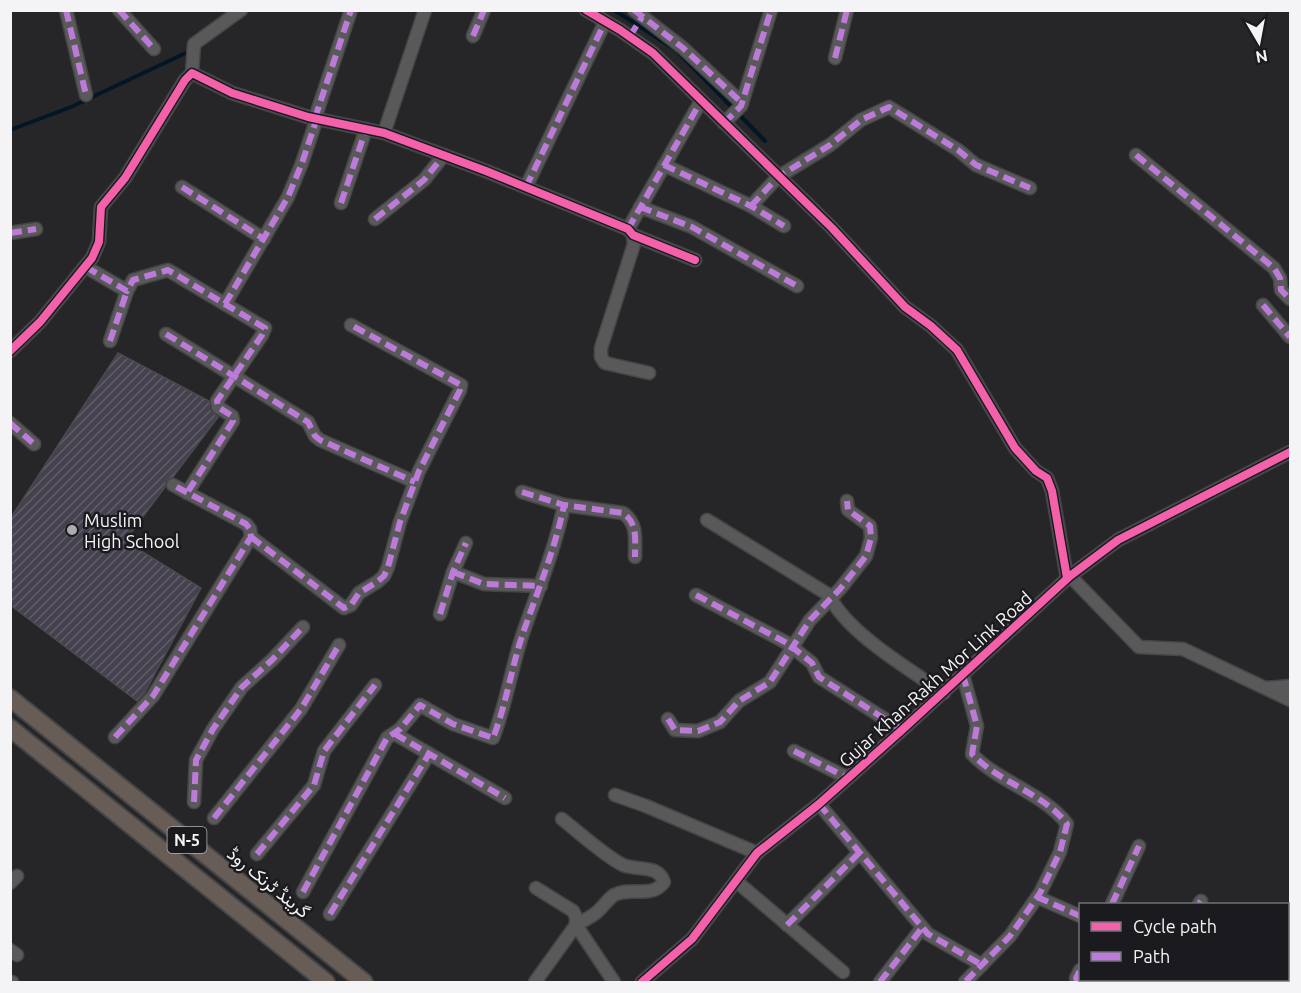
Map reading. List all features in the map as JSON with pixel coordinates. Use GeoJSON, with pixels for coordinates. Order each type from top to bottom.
{"type":"FeatureCollection","features":[{"type":"Feature","properties":{"kind":"highway","name":"گرینڈ ٹرنک روڈ"},"geometry":{"type":"LineString","coordinates":[[10,698],[364,982]]}},
{"type":"Feature","properties":{"kind":"highway","name":"N-5"},"geometry":{"type":"LineString","coordinates":[[10,729],[326,982]]}},
{"type":"Feature","properties":{"kind":"street"},"geometry":{"type":"LineString","coordinates":[[66,10],[86,95]]}},
{"type":"Feature","properties":{"kind":"street"},"geometry":{"type":"LineString","coordinates":[[119,10],[154,49]]}},
{"type":"Feature","properties":{"kind":"street"},"geometry":{"type":"LineString","coordinates":[[10,351],[40,322],[86,267],[99,242],[101,207],[125,178],[192,68],[194,44],[241,10]]}},
{"type":"Feature","properties":{"kind":"street"},"geometry":{"type":"LineString","coordinates":[[225,304],[288,197],[351,10]]}},
{"type":"Feature","properties":{"kind":"street"},"geometry":{"type":"LineString","coordinates":[[384,133],[425,10]]}},
{"type":"Feature","properties":{"kind":"street"},"geometry":{"type":"LineString","coordinates":[[473,36],[484,10]]}},
{"type":"Feature","properties":{"kind":"street"},"geometry":{"type":"LineString","coordinates":[[586,10],[605,22],[636,23],[683,48],[741,104]]}},
{"type":"Feature","properties":{"kind":"street"},"geometry":{"type":"LineString","coordinates":[[728,120],[741,104],[771,10]]}},
{"type":"Feature","properties":{"kind":"street"},"geometry":{"type":"LineString","coordinates":[[835,58],[847,10]]}},
{"type":"Feature","properties":{"kind":"street"},"geometry":{"type":"LineString","coordinates":[[526,187],[605,22]]}},
{"type":"Feature","properties":{"kind":"street"},"geometry":{"type":"LineString","coordinates":[[636,23],[653,53],[701,101],[728,120],[905,307],[931,326],[957,350],[1015,448],[1036,471],[1047,478],[1052,491],[1069,577],[1139,647],[1183,649],[1290,700]]}},
{"type":"Feature","properties":{"kind":"street"},"geometry":{"type":"LineString","coordinates":[[192,68],[232,93],[316,118],[384,133],[526,187],[695,260]]}},
{"type":"Feature","properties":{"kind":"street"},"geometry":{"type":"LineString","coordinates":[[649,373],[605,363],[601,357],[602,348],[634,244],[631,232],[640,207],[701,101]]}},
{"type":"Feature","properties":{"kind":"street"},"geometry":{"type":"LineString","coordinates":[[751,206],[781,175],[796,164],[830,145],[861,120],[889,107],[958,150],[976,165],[1030,188]]}},
{"type":"Feature","properties":{"kind":"street"},"geometry":{"type":"LineString","coordinates":[[340,203],[366,129]]}},
{"type":"Feature","properties":{"kind":"street"},"geometry":{"type":"LineString","coordinates":[[375,219],[424,180],[444,155]]}},
{"type":"Feature","properties":{"kind":"street"},"geometry":{"type":"LineString","coordinates":[[1136,155],[1274,268],[1280,278],[1281,290],[1290,299]]}},
{"type":"Feature","properties":{"kind":"street"},"geometry":{"type":"LineString","coordinates":[[664,165],[751,206],[784,226]]}},
{"type":"Feature","properties":{"kind":"street"},"geometry":{"type":"LineString","coordinates":[[182,187],[264,239]]}},
{"type":"Feature","properties":{"kind":"street"},"geometry":{"type":"LineString","coordinates":[[640,207],[692,227],[797,286]]}},
{"type":"Feature","properties":{"kind":"street"},"geometry":{"type":"LineString","coordinates":[[10,233],[36,230]]}},
{"type":"Feature","properties":{"kind":"street"},"geometry":{"type":"LineString","coordinates":[[86,267],[127,291]]}},
{"type":"Feature","properties":{"kind":"street"},"geometry":{"type":"LineString","coordinates":[[110,341],[133,280],[168,270],[265,328],[217,401],[218,408],[232,416],[233,422],[187,493]]}},
{"type":"Feature","properties":{"kind":"street"},"geometry":{"type":"LineString","coordinates":[[1263,305],[1290,337]]}},
{"type":"Feature","properties":{"kind":"street"},"geometry":{"type":"LineString","coordinates":[[251,537],[344,608],[351,605],[359,594],[384,576],[415,482],[461,385],[351,325]]}},
{"type":"Feature","properties":{"kind":"street"},"geometry":{"type":"LineString","coordinates":[[166,334],[308,422],[315,436],[320,440],[415,482]]}},
{"type":"Feature","properties":{"kind":"street"},"geometry":{"type":"LineString","coordinates":[[10,423],[34,444]]}},
{"type":"Feature","properties":{"kind":"street","name":"Gujar Khan-Rakh Mor Link Road"},"geometry":{"type":"LineString","coordinates":[[642,982],[692,939],[757,853],[819,804],[944,693],[1069,577],[1118,540],[1290,452]]}},
{"type":"Feature","properties":{"kind":"street"},"geometry":{"type":"LineString","coordinates":[[115,736],[153,696],[251,537],[250,529],[246,524],[173,485]]}},
{"type":"Feature","properties":{"kind":"street"},"geometry":{"type":"LineString","coordinates":[[522,492],[564,505],[623,513],[630,518],[634,526],[635,556]]}},
{"type":"Feature","properties":{"kind":"street"},"geometry":{"type":"LineString","coordinates":[[668,719],[675,730],[690,732],[709,728],[720,722],[739,701],[770,682],[813,615],[831,599],[866,556],[872,538],[870,526],[848,510],[847,501]]}},
{"type":"Feature","properties":{"kind":"street"},"geometry":{"type":"LineString","coordinates":[[303,892],[387,738],[395,734],[420,705],[453,724],[493,738],[500,721],[522,638],[554,547],[564,505]]}},
{"type":"Feature","properties":{"kind":"street"},"geometry":{"type":"LineString","coordinates":[[707,520],[829,595],[834,606],[877,647],[944,693]]}},
{"type":"Feature","properties":{"kind":"street"},"geometry":{"type":"LineString","coordinates":[[440,614],[453,572],[466,543]]}},
{"type":"Feature","properties":{"kind":"street"},"geometry":{"type":"LineString","coordinates":[[453,572],[484,584],[541,586]]}},
{"type":"Feature","properties":{"kind":"street"},"geometry":{"type":"LineString","coordinates":[[696,595],[792,647],[812,663],[819,677],[902,730]]}},
{"type":"Feature","properties":{"kind":"street"},"geometry":{"type":"LineString","coordinates":[[194,802],[196,760],[213,729],[242,687],[303,627]]}},
{"type":"Feature","properties":{"kind":"street"},"geometry":{"type":"LineString","coordinates":[[213,818],[301,709],[339,645]]}},
{"type":"Feature","properties":{"kind":"street"},"geometry":{"type":"LineString","coordinates":[[963,675],[977,726],[972,754],[1050,808],[1067,824],[1060,852],[1037,897],[1010,936],[965,982]]}},
{"type":"Feature","properties":{"kind":"street"},"geometry":{"type":"LineString","coordinates":[[257,854],[314,785],[324,752],[375,685]]}},
{"type":"Feature","properties":{"kind":"street"},"geometry":{"type":"LineString","coordinates":[[1264,688],[1290,686]]}},
{"type":"Feature","properties":{"kind":"street"},"geometry":{"type":"LineString","coordinates":[[395,734],[505,798]]}},
{"type":"Feature","properties":{"kind":"street"},"geometry":{"type":"LineString","coordinates":[[794,751],[848,778]]}},
{"type":"Feature","properties":{"kind":"street"},"geometry":{"type":"LineString","coordinates":[[330,914],[429,754]]}},
{"type":"Feature","properties":{"kind":"street"},"geometry":{"type":"LineString","coordinates":[[615,795],[757,853]]}},
{"type":"Feature","properties":{"kind":"street"},"geometry":{"type":"LineString","coordinates":[[819,804],[922,928],[936,940],[982,965]]}},
{"type":"Feature","properties":{"kind":"street"},"geometry":{"type":"LineString","coordinates":[[535,982],[576,925],[596,912],[614,895],[659,889],[664,882],[654,870],[620,863],[561,819]]}},
{"type":"Feature","properties":{"kind":"street"},"geometry":{"type":"LineString","coordinates":[[1112,903],[1139,846]]}},
{"type":"Feature","properties":{"kind":"street"},"geometry":{"type":"LineString","coordinates":[[787,925],[859,853]]}},
{"type":"Feature","properties":{"kind":"street"},"geometry":{"type":"LineString","coordinates":[[736,881],[843,972]]}},
{"type":"Feature","properties":{"kind":"street"},"geometry":{"type":"LineString","coordinates":[[536,888],[573,911],[576,925],[614,982]]}},
{"type":"Feature","properties":{"kind":"street"},"geometry":{"type":"LineString","coordinates":[[1037,897],[1079,916]]}},
{"type":"Feature","properties":{"kind":"street"},"geometry":{"type":"LineString","coordinates":[[880,982],[922,928]]}},
{"type":"Feature","properties":{"kind":"building","name":"Muslim High School"},"geometry":{"type":"Polygon","coordinates":[[[118,353],[209,401],[211,411],[218,417],[173,477],[166,481],[165,487],[125,541],[201,588],[145,692],[137,701],[10,605],[10,519],[118,353]]]}},
{"type":"Feature","properties":{"kind":"waterway"},"geometry":{"type":"LineString","coordinates":[[614,10],[676,50],[765,141]]}},
{"type":"Feature","properties":{"kind":"waterway"},"geometry":{"type":"LineString","coordinates":[[10,130],[71,107],[190,51]]}},
{"type":"Feature","properties":{"kind":"marked path"},"geometry":{"type":"LineString","coordinates":[[66,10],[86,95]]}},
{"type":"Feature","properties":{"kind":"marked path"},"geometry":{"type":"LineString","coordinates":[[119,10],[154,49]]}},
{"type":"Feature","properties":{"kind":"marked path"},"geometry":{"type":"LineString","coordinates":[[315,118],[351,10]]}},
{"type":"Feature","properties":{"kind":"marked path"},"geometry":{"type":"LineString","coordinates":[[473,36],[484,10]]}},
{"type":"Feature","properties":{"kind":"marked path"},"geometry":{"type":"LineString","coordinates":[[634,10],[683,48],[742,103]]}},
{"type":"Feature","properties":{"kind":"marked path"},"geometry":{"type":"LineString","coordinates":[[724,123],[741,106],[771,10]]}},
{"type":"Feature","properties":{"kind":"marked path"},"geometry":{"type":"LineString","coordinates":[[835,58],[847,10]]}},
{"type":"Feature","properties":{"kind":"marked path"},"geometry":{"type":"LineString","coordinates":[[630,36],[642,17]]}},
{"type":"Feature","properties":{"kind":"marked path"},"geometry":{"type":"LineString","coordinates":[[526,187],[605,22]]}},
{"type":"Feature","properties":{"kind":"marked path"},"geometry":{"type":"LineString","coordinates":[[628,229],[701,101]]}},
{"type":"Feature","properties":{"kind":"marked path"},"geometry":{"type":"LineString","coordinates":[[751,206],[778,177],[830,145],[861,120],[889,107],[958,150],[976,165],[1030,188]]}},
{"type":"Feature","properties":{"kind":"marked path"},"geometry":{"type":"LineString","coordinates":[[225,304],[288,197],[317,118]]}},
{"type":"Feature","properties":{"kind":"marked path"},"geometry":{"type":"LineString","coordinates":[[341,203],[366,129]]}},
{"type":"Feature","properties":{"kind":"marked path"},"geometry":{"type":"LineString","coordinates":[[375,219],[424,180],[444,155]]}},
{"type":"Feature","properties":{"kind":"marked path"},"geometry":{"type":"LineString","coordinates":[[1136,155],[1274,268],[1280,278],[1281,290],[1290,299]]}},
{"type":"Feature","properties":{"kind":"marked path"},"geometry":{"type":"LineString","coordinates":[[664,165],[751,206],[784,226]]}},
{"type":"Feature","properties":{"kind":"marked path"},"geometry":{"type":"LineString","coordinates":[[182,187],[264,239]]}},
{"type":"Feature","properties":{"kind":"marked path"},"geometry":{"type":"LineString","coordinates":[[640,207],[692,227],[797,286]]}},
{"type":"Feature","properties":{"kind":"marked path"},"geometry":{"type":"LineString","coordinates":[[10,233],[36,229]]}},
{"type":"Feature","properties":{"kind":"marked path"},"geometry":{"type":"LineString","coordinates":[[86,267],[127,291],[133,280],[168,270],[265,328],[217,401],[218,407],[232,416],[233,421],[187,493]]}},
{"type":"Feature","properties":{"kind":"marked path"},"geometry":{"type":"LineString","coordinates":[[110,341],[127,291]]}},
{"type":"Feature","properties":{"kind":"marked path"},"geometry":{"type":"LineString","coordinates":[[1263,305],[1290,337]]}},
{"type":"Feature","properties":{"kind":"marked path"},"geometry":{"type":"LineString","coordinates":[[251,537],[344,608],[351,605],[359,593],[384,576],[400,522],[419,471],[461,385],[351,325]]}},
{"type":"Feature","properties":{"kind":"marked path"},"geometry":{"type":"LineString","coordinates":[[166,334],[308,422],[315,436],[320,440],[415,482]]}},
{"type":"Feature","properties":{"kind":"marked path"},"geometry":{"type":"LineString","coordinates":[[10,423],[34,444]]}},
{"type":"Feature","properties":{"kind":"marked path"},"geometry":{"type":"LineString","coordinates":[[115,737],[153,696],[251,537],[250,529],[246,524],[173,485]]}},
{"type":"Feature","properties":{"kind":"marked path"},"geometry":{"type":"LineString","coordinates":[[522,492],[564,505],[623,513],[633,527],[635,557]]}},
{"type":"Feature","properties":{"kind":"marked path"},"geometry":{"type":"LineString","coordinates":[[668,719],[675,730],[698,731],[720,722],[739,701],[770,682],[810,620],[840,589],[866,556],[871,538],[870,526],[848,510],[847,501]]}},
{"type":"Feature","properties":{"kind":"marked path"},"geometry":{"type":"LineString","coordinates":[[303,892],[387,738],[400,729],[420,705],[453,724],[493,738],[522,636],[551,555],[564,505]]}},
{"type":"Feature","properties":{"kind":"marked path"},"geometry":{"type":"LineString","coordinates":[[440,614],[453,572],[466,543]]}},
{"type":"Feature","properties":{"kind":"marked path"},"geometry":{"type":"LineString","coordinates":[[453,572],[484,584],[541,586]]}},
{"type":"Feature","properties":{"kind":"marked path"},"geometry":{"type":"LineString","coordinates":[[696,595],[787,643],[812,663],[819,677],[902,730]]}},
{"type":"Feature","properties":{"kind":"marked path"},"geometry":{"type":"LineString","coordinates":[[194,802],[196,760],[213,729],[242,687],[303,627]]}},
{"type":"Feature","properties":{"kind":"marked path"},"geometry":{"type":"LineString","coordinates":[[214,818],[301,709],[339,645]]}},
{"type":"Feature","properties":{"kind":"marked path"},"geometry":{"type":"LineString","coordinates":[[963,675],[977,726],[972,754],[995,773],[1047,804],[1067,824],[1060,852],[1040,893],[1010,936],[965,982]]}},
{"type":"Feature","properties":{"kind":"marked path"},"geometry":{"type":"LineString","coordinates":[[257,854],[314,785],[324,751],[375,685]]}},
{"type":"Feature","properties":{"kind":"marked path"},"geometry":{"type":"LineString","coordinates":[[395,734],[505,798]]}},
{"type":"Feature","properties":{"kind":"marked path"},"geometry":{"type":"LineString","coordinates":[[794,751],[848,778]]}},
{"type":"Feature","properties":{"kind":"marked path"},"geometry":{"type":"LineString","coordinates":[[330,914],[429,754]]}},
{"type":"Feature","properties":{"kind":"marked path"},"geometry":{"type":"LineString","coordinates":[[819,804],[928,934],[982,965]]}},
{"type":"Feature","properties":{"kind":"marked path"},"geometry":{"type":"LineString","coordinates":[[1112,903],[1139,846]]}},
{"type":"Feature","properties":{"kind":"marked path"},"geometry":{"type":"LineString","coordinates":[[787,925],[859,853]]}},
{"type":"Feature","properties":{"kind":"marked path"},"geometry":{"type":"LineString","coordinates":[[1037,897],[1079,916]]}},
{"type":"Feature","properties":{"kind":"marked path"},"geometry":{"type":"LineString","coordinates":[[880,982],[922,928]]}},
{"type":"Feature","properties":{"kind":"marked path"},"geometry":{"type":"LineString","coordinates":[[1078,982],[1076,978],[1079,972]]}},
{"type":"Feature","properties":{"kind":"cycle path"},"geometry":{"type":"LineString","coordinates":[[586,10],[653,53],[832,228],[905,307],[931,326],[957,350],[1015,448],[1036,471],[1047,478],[1052,491],[1067,578]]}},
{"type":"Feature","properties":{"kind":"cycle path"},"geometry":{"type":"LineString","coordinates":[[10,351],[40,322],[92,258],[99,242],[101,207],[125,178],[185,80],[192,73],[232,93],[308,117],[384,133],[486,171],[628,229],[633,235],[695,260]]}},
{"type":"Feature","properties":{"kind":"cycle path"},"geometry":{"type":"LineString","coordinates":[[642,982],[692,939],[757,853],[819,804],[1070,576],[1118,540],[1290,452]]}},
{"type":"Feature","properties":{"kind":"place","name":"Muslim High School"},"geometry":{"type":"Point","coordinates":[72,530]}}]}
